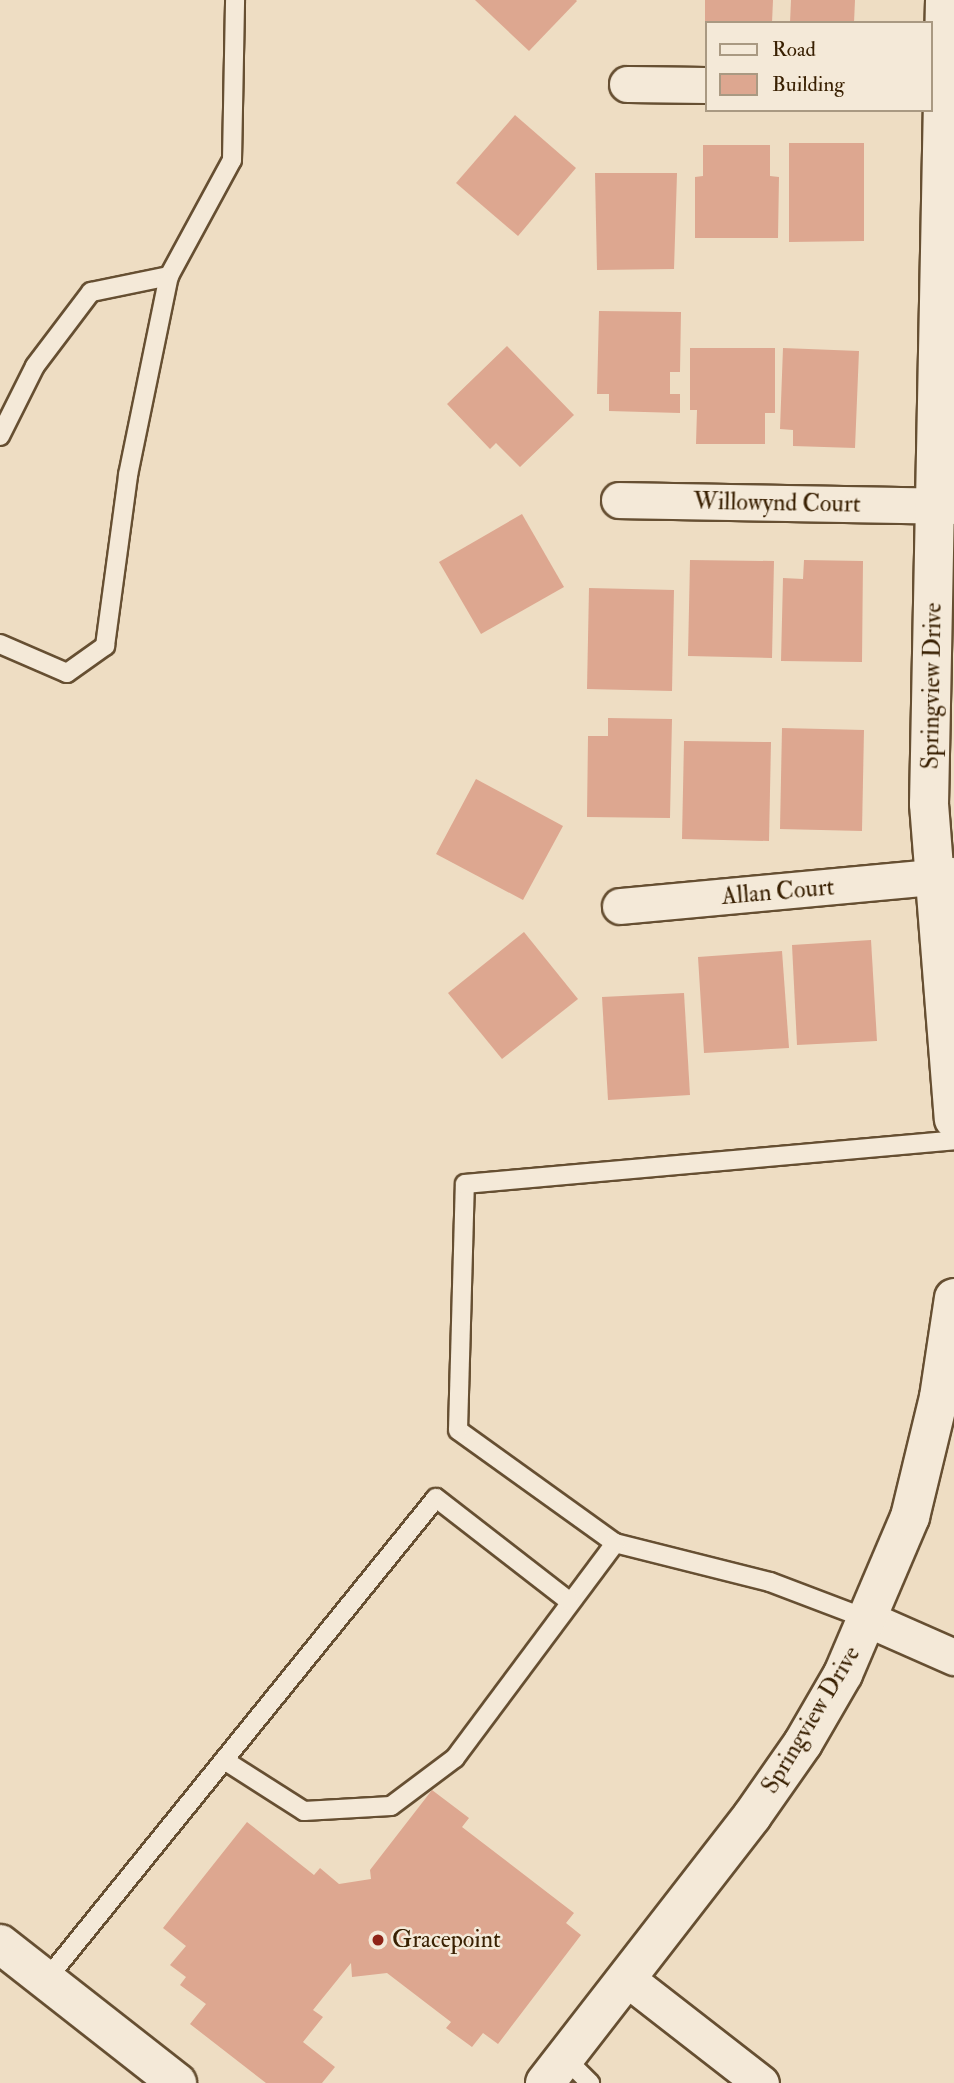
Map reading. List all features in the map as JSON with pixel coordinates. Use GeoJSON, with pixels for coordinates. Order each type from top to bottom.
{"type":"FeatureCollection","features":[{"type":"Feature","properties":{"kind":"street","name":"Springview Drive"},"geometry":{"type":"LineString","coordinates":[[945,0],[945,506],[929,804],[944,877],[954,1119]]}},
{"type":"Feature","properties":{"kind":"street"},"geometry":{"type":"LineString","coordinates":[[627,84],[706,85]]}},
{"type":"Feature","properties":{"kind":"street","name":"Willowynd Court"},"geometry":{"type":"LineString","coordinates":[[619,500],[945,506]]}},
{"type":"Feature","properties":{"kind":"street","name":"Allan Court"},"geometry":{"type":"LineString","coordinates":[[620,906],[944,877]]}},
{"type":"Feature","properties":{"kind":"street","name":"Springview Drive"},"geometry":{"type":"LineString","coordinates":[[566,2074],[626,1978],[803,1743],[870,1620],[910,1517],[926,1459],[954,1298]]}},
{"type":"Feature","properties":{"kind":"street"},"geometry":{"type":"LineString","coordinates":[[870,1620],[954,1657]]}},
{"type":"Feature","properties":{"kind":"street"},"geometry":{"type":"LineString","coordinates":[[0,1944],[177,2083]]}},
{"type":"Feature","properties":{"kind":"street"},"geometry":{"type":"LineString","coordinates":[[626,1978],[761,2083]]}},
{"type":"Feature","properties":{"kind":"lane"},"geometry":{"type":"LineString","coordinates":[[0,644],[67,673],[105,646],[128,475],[169,276],[232,160],[234,0]]}},
{"type":"Feature","properties":{"kind":"lane"},"geometry":{"type":"LineString","coordinates":[[0,436],[35,366],[91,292],[169,276]]}},
{"type":"Feature","properties":{"kind":"lane"},"geometry":{"type":"LineString","coordinates":[[870,1620],[770,1582],[615,1543],[458,1430],[465,1184],[954,1140]]}},
{"type":"Feature","properties":{"kind":"lane"},"geometry":{"type":"LineString","coordinates":[[46,1980],[436,1497],[569,1601]]}},
{"type":"Feature","properties":{"kind":"lane"},"geometry":{"type":"LineString","coordinates":[[224,1760],[304,1811],[391,1806],[455,1758],[569,1601],[615,1543]]}},
{"type":"Feature","properties":{"kind":"building"},"geometry":{"type":"Polygon","coordinates":[[[475,0],[576,0],[577,1],[529,51],[475,0]]]}},
{"type":"Feature","properties":{"kind":"building"},"geometry":{"type":"Polygon","coordinates":[[[705,0],[773,0],[772,21],[706,21],[705,25],[705,0]]]}},
{"type":"Feature","properties":{"kind":"building"},"geometry":{"type":"Polygon","coordinates":[[[791,0],[855,0],[854,21],[790,21],[791,0]]]}},
{"type":"Feature","properties":{"kind":"building"},"geometry":{"type":"Polygon","coordinates":[[[515,115],[576,168],[518,236],[456,183],[515,115]]]}},
{"type":"Feature","properties":{"kind":"building"},"geometry":{"type":"Polygon","coordinates":[[[789,143],[864,143],[864,241],[789,242],[789,143]]]}},
{"type":"Feature","properties":{"kind":"building"},"geometry":{"type":"Polygon","coordinates":[[[703,145],[770,145],[770,176],[779,177],[778,238],[695,238],[695,177],[703,176],[703,145]]]}},
{"type":"Feature","properties":{"kind":"building"},"geometry":{"type":"Polygon","coordinates":[[[595,173],[677,173],[674,269],[597,270],[595,173]]]}},
{"type":"Feature","properties":{"kind":"building"},"geometry":{"type":"Polygon","coordinates":[[[599,311],[681,312],[680,372],[670,372],[670,394],[680,394],[680,413],[609,411],[609,394],[597,394],[599,311]]]}},
{"type":"Feature","properties":{"kind":"building"},"geometry":{"type":"Polygon","coordinates":[[[507,346],[574,415],[520,467],[496,443],[490,449],[447,404],[507,346]]]}},
{"type":"Feature","properties":{"kind":"building"},"geometry":{"type":"Polygon","coordinates":[[[690,348],[775,348],[775,413],[765,413],[765,444],[696,444],[697,410],[690,410],[690,348]]]}},
{"type":"Feature","properties":{"kind":"building"},"geometry":{"type":"Polygon","coordinates":[[[783,348],[859,351],[855,448],[793,446],[793,430],[780,429],[783,348]]]}},
{"type":"Feature","properties":{"kind":"building"},"geometry":{"type":"Polygon","coordinates":[[[522,514],[564,587],[481,634],[439,562],[522,514]]]}},
{"type":"Feature","properties":{"kind":"building"},"geometry":{"type":"Polygon","coordinates":[[[690,560],[774,561],[772,658],[688,656],[690,560]]]}},
{"type":"Feature","properties":{"kind":"building"},"geometry":{"type":"Polygon","coordinates":[[[804,560],[863,561],[862,662],[781,661],[783,578],[803,579],[804,560]]]}},
{"type":"Feature","properties":{"kind":"building"},"geometry":{"type":"Polygon","coordinates":[[[589,588],[674,590],[672,691],[587,689],[589,588]]]}},
{"type":"Feature","properties":{"kind":"building"},"geometry":{"type":"Polygon","coordinates":[[[608,718],[672,719],[670,818],[587,817],[588,736],[608,736],[608,718]]]}},
{"type":"Feature","properties":{"kind":"building"},"geometry":{"type":"Polygon","coordinates":[[[782,728],[864,730],[862,831],[780,829],[782,728]]]}},
{"type":"Feature","properties":{"kind":"building"},"geometry":{"type":"Polygon","coordinates":[[[684,741],[771,742],[769,841],[682,839],[684,741]]]}},
{"type":"Feature","properties":{"kind":"building"},"geometry":{"type":"Polygon","coordinates":[[[476,779],[563,826],[523,900],[436,854],[476,779]]]}},
{"type":"Feature","properties":{"kind":"building"},"geometry":{"type":"Polygon","coordinates":[[[524,932],[578,999],[502,1059],[448,993],[524,932]]]}},
{"type":"Feature","properties":{"kind":"building"},"geometry":{"type":"Polygon","coordinates":[[[871,940],[877,1041],[797,1045],[792,945],[871,940]]]}},
{"type":"Feature","properties":{"kind":"building"},"geometry":{"type":"Polygon","coordinates":[[[782,951],[789,1048],[704,1053],[698,957],[782,951]]]}},
{"type":"Feature","properties":{"kind":"building"},"geometry":{"type":"Polygon","coordinates":[[[684,993],[690,1095],[608,1100],[602,997],[684,993]]]}},
{"type":"Feature","properties":{"kind":"building","name":"Gracepoint"},"geometry":{"type":"Polygon","coordinates":[[[432,1790],[469,1818],[462,1827],[574,1913],[566,1923],[581,1935],[498,2044],[483,2033],[472,2047],[446,2028],[451,2022],[387,1973],[352,1977],[351,1963],[313,2010],[323,2017],[303,2042],[335,2067],[322,2083],[266,2083],[190,2024],[206,2004],[180,1985],[186,1977],[170,1965],[186,1946],[163,1928],[247,1822],[314,1875],[320,1868],[339,1884],[371,1879],[370,1870],[432,1790]]]}},
{"type":"Feature","properties":{"kind":"place","name":"Gracepoint"},"geometry":{"type":"Point","coordinates":[378,1940]}}]}
